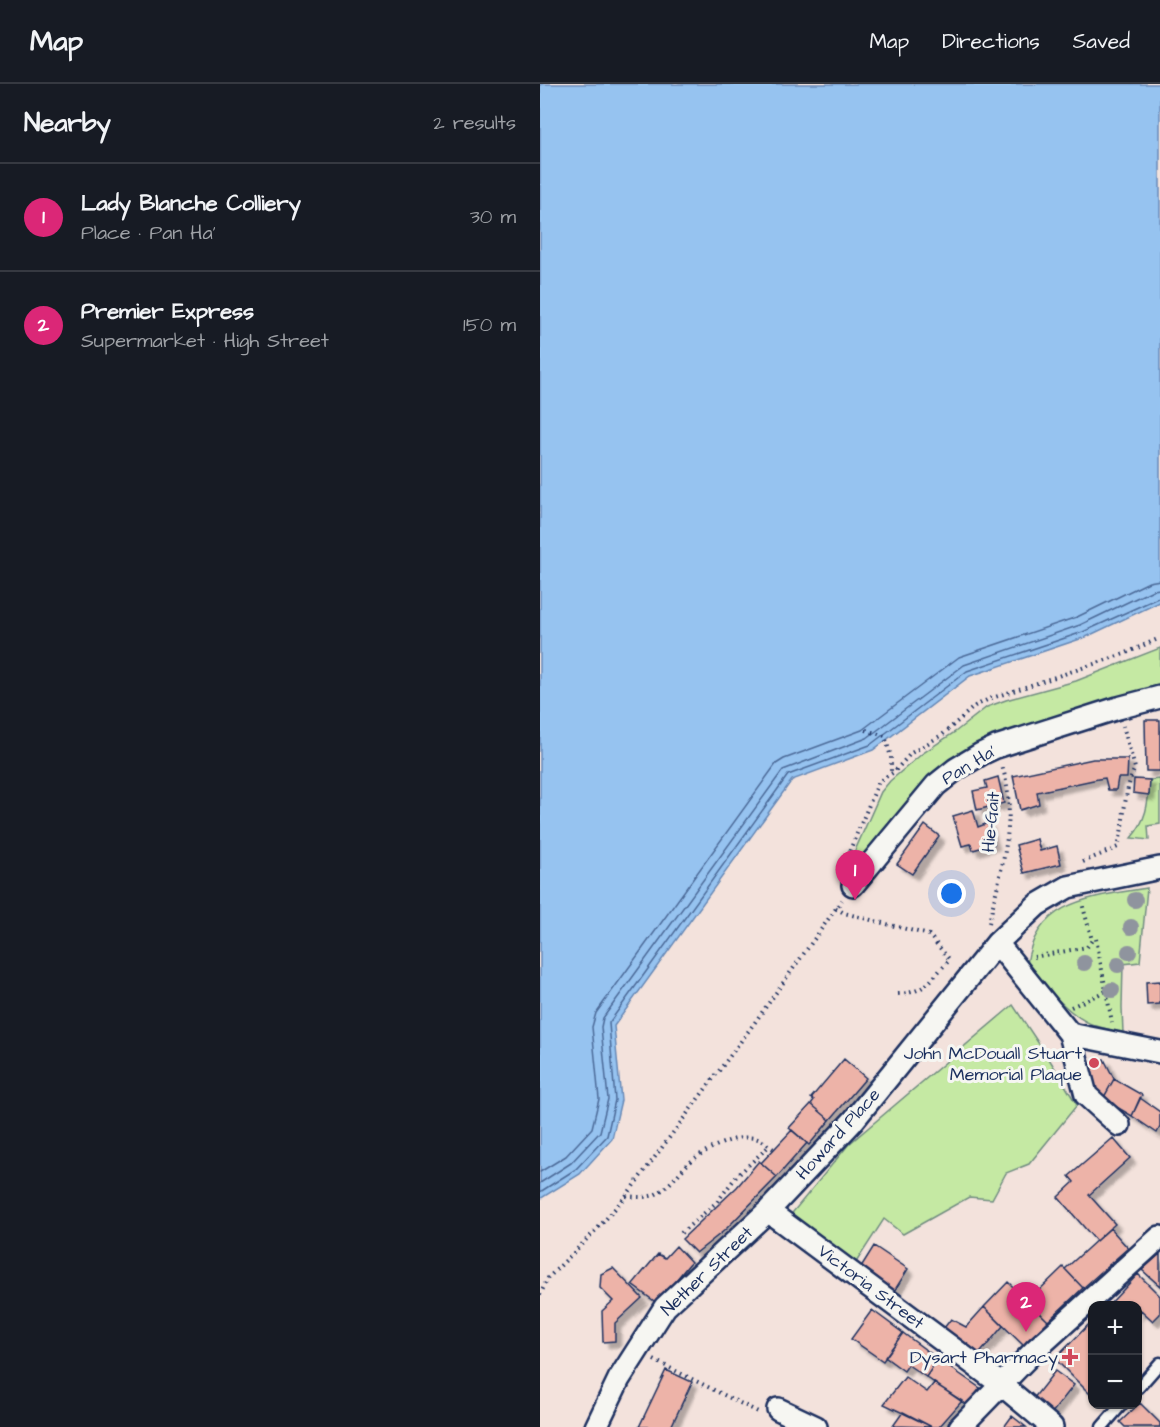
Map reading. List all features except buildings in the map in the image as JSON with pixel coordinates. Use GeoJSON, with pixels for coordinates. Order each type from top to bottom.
{"type":"FeatureCollection","features":[{"type":"Feature","properties":{"kind":"street","name":"Pan Ha'"},"geometry":{"type":"LineString","coordinates":[[853,885],[936,785],[956,769],[996,747],[1160,697]]}},
{"type":"Feature","properties":{"kind":"street","name":"Howard Place"},"geometry":{"type":"LineString","coordinates":[[768,1211],[854,1121],[997,943],[1036,905],[1068,887],[1160,868]]}},
{"type":"Feature","properties":{"kind":"street"},"geometry":{"type":"LineString","coordinates":[[997,943],[1070,1034],[1086,1095],[1119,1125]]}},
{"type":"Feature","properties":{"kind":"street"},"geometry":{"type":"LineString","coordinates":[[1070,1034],[1160,1052]]}},
{"type":"Feature","properties":{"kind":"street","name":"Victoria Street"},"geometry":{"type":"LineString","coordinates":[[768,1211],[1002,1385],[1052,1427]]}},
{"type":"Feature","properties":{"kind":"street","name":"Nether Street"},"geometry":{"type":"LineString","coordinates":[[596,1427],[619,1379],[665,1307],[768,1211]]}},
{"type":"Feature","properties":{"kind":"street"},"geometry":{"type":"LineString","coordinates":[[960,1427],[1035,1350],[1160,1237]]}},
{"type":"Feature","properties":{"kind":"street"},"geometry":{"type":"LineString","coordinates":[[778,1409],[816,1427]]}},
{"type":"Feature","properties":{"kind":"lane"},"geometry":{"type":"LineString","coordinates":[[1142,1383],[1160,1363]]}},
{"type":"Feature","properties":{"kind":"lane"},"geometry":{"type":"LineString","coordinates":[[1102,1427],[1118,1409]]}},
{"type":"Feature","properties":{"kind":"path"},"geometry":{"type":"LineString","coordinates":[[1118,708],[1135,768],[1128,782],[1123,827],[1118,847]]}},
{"type":"Feature","properties":{"kind":"path"},"geometry":{"type":"LineString","coordinates":[[866,730],[885,736],[891,757],[891,773]]}},
{"type":"Feature","properties":{"kind":"path","name":"Hie-Gait"},"geometry":{"type":"LineString","coordinates":[[994,901],[1008,835],[1010,807],[1008,786],[996,747]]}},
{"type":"Feature","properties":{"kind":"path"},"geometry":{"type":"LineString","coordinates":[[540,1295],[548,1278],[626,1196],[853,885]]}},
{"type":"Feature","properties":{"kind":"path"},"geometry":{"type":"LineString","coordinates":[[1082,901],[1094,939],[1116,1043]]}},
{"type":"Feature","properties":{"kind":"path"},"geometry":{"type":"LineString","coordinates":[[836,908],[844,913],[929,935],[950,960],[977,968]]}},
{"type":"Feature","properties":{"kind":"path"},"geometry":{"type":"LineString","coordinates":[[1011,961],[1087,947],[1094,939],[1103,938]]}},
{"type":"Feature","properties":{"kind":"path"},"geometry":{"type":"LineString","coordinates":[[898,994],[913,993],[931,982],[950,960]]}},
{"type":"Feature","properties":{"kind":"path"},"geometry":{"type":"LineString","coordinates":[[1054,1015],[1106,991]]}},
{"type":"Feature","properties":{"kind":"path"},"geometry":{"type":"LineString","coordinates":[[626,1196],[654,1195],[667,1186],[690,1162],[732,1139],[757,1138],[774,1149]]}},
{"type":"Feature","properties":{"kind":"path"},"geometry":{"type":"LineString","coordinates":[[681,1233],[717,1203],[736,1177],[769,1146]]}},
{"type":"Feature","properties":{"kind":"path"},"geometry":{"type":"LineString","coordinates":[[672,1368],[762,1413],[778,1409]]}},
{"type":"Feature","properties":{"kind":"green space"},"geometry":{"type":"Polygon","coordinates":[[[1160,648],[1160,686],[997,737],[851,874],[845,873],[881,792],[890,781],[923,753],[987,707],[1076,681],[1160,648]]]}},
{"type":"Feature","properties":{"kind":"green space"},"geometry":{"type":"Polygon","coordinates":[[[1160,779],[1160,824],[1148,826],[1149,840],[1131,838],[1144,818],[1150,780],[1160,779]]]}},
{"type":"Feature","properties":{"kind":"green space"},"geometry":{"type":"Polygon","coordinates":[[[1147,888],[1140,962],[1123,964],[1123,1033],[1095,1025],[1072,1013],[1027,964],[1033,942],[1042,926],[1055,914],[1070,905],[1088,899],[1147,888]]]}},
{"type":"Feature","properties":{"kind":"green space"},"geometry":{"type":"Polygon","coordinates":[[[1013,1005],[1077,1105],[1029,1164],[1006,1173],[992,1199],[969,1197],[903,1234],[884,1219],[853,1267],[788,1218],[849,1144],[1013,1005]]]}},
{"type":"Feature","properties":{"kind":"water"},"geometry":{"type":"Polygon","coordinates":[[[540,84],[1160,84],[1160,602],[1086,637],[970,676],[873,750],[792,780],[614,1026],[621,1100],[612,1139],[580,1174],[540,1199],[540,84]]]}},
{"type":"Feature","properties":{"kind":"place","name":"Lady Blanche Colliery"},"geometry":{"type":"Point","coordinates":[855,900]}},
{"type":"Feature","properties":{"kind":"place","name":"John McDouall Stuart Memorial Plaque"},"geometry":{"type":"Point","coordinates":[1094,1063]}},
{"type":"Feature","properties":{"kind":"place","name":"Premier Express"},"geometry":{"type":"Point","coordinates":[1026,1332]}},
{"type":"Feature","properties":{"kind":"place","name":"Dysart Pharmacy"},"geometry":{"type":"Point","coordinates":[1070,1357]}}]}
